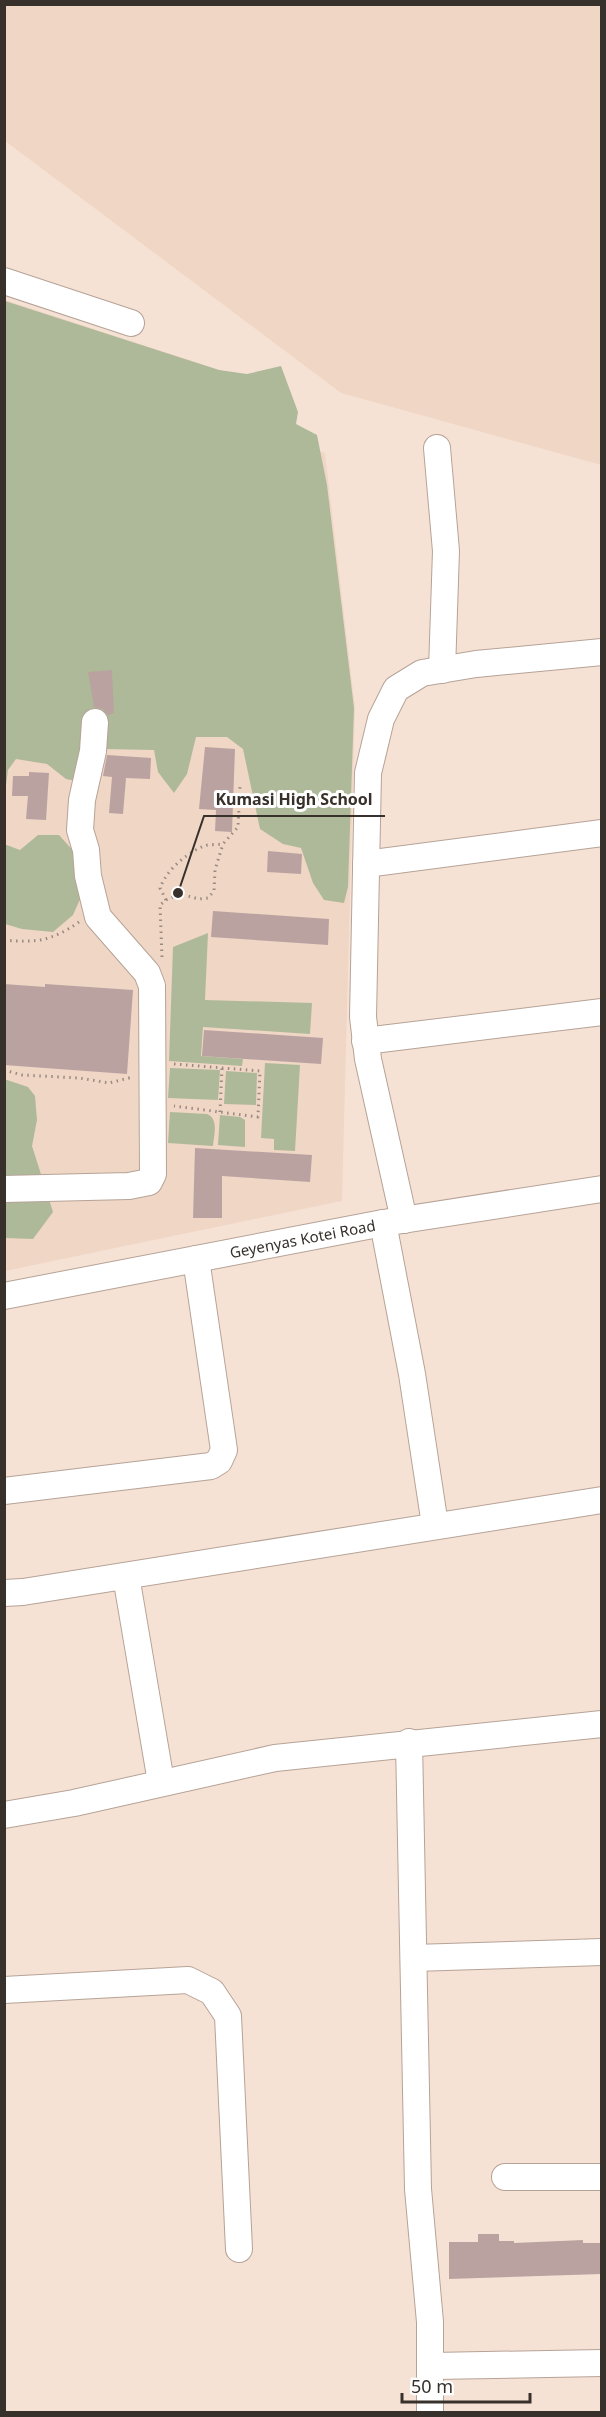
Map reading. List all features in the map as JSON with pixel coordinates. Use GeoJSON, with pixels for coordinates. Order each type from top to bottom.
{"type":"FeatureCollection","features":[{"type":"Feature","properties":{"kind":"street"},"geometry":{"type":"LineString","coordinates":[[4,281],[131,323]]}},
{"type":"Feature","properties":{"kind":"street"},"geometry":{"type":"LineString","coordinates":[[437,448],[446,551],[442,670]]}},
{"type":"Feature","properties":{"kind":"street"},"geometry":{"type":"LineString","coordinates":[[435,1525],[412,1374],[394,1222],[365,1041],[363,1017],[368,773],[381,719],[396,689],[422,673],[476,664],[602,652]]}},
{"type":"Feature","properties":{"kind":"street"},"geometry":{"type":"LineString","coordinates":[[4,1189],[129,1186],[149,1182],[153,1174],[152,986],[147,973],[98,917],[88,876],[86,850],[80,830],[82,800],[93,751],[95,722]]}},
{"type":"Feature","properties":{"kind":"street"},"geometry":{"type":"LineString","coordinates":[[366,864],[602,833]]}},
{"type":"Feature","properties":{"kind":"street"},"geometry":{"type":"LineString","coordinates":[[365,1041],[602,1012]]}},
{"type":"Feature","properties":{"kind":"street","name":"Geyenyas Kotei Road"},"geometry":{"type":"LineString","coordinates":[[4,1296],[394,1222],[601,1195]]}},
{"type":"Feature","properties":{"kind":"street"},"geometry":{"type":"LineString","coordinates":[[4,1491],[211,1466],[219,1461],[224,1449],[196,1259]]}},
{"type":"Feature","properties":{"kind":"street"},"geometry":{"type":"LineString","coordinates":[[4,1593],[126,1576],[602,1500]]}},
{"type":"Feature","properties":{"kind":"street"},"geometry":{"type":"LineString","coordinates":[[126,1576],[161,1782]]}},
{"type":"Feature","properties":{"kind":"street"},"geometry":{"type":"LineString","coordinates":[[4,1815],[74,1803],[275,1758],[409,1742],[602,1724]]}},
{"type":"Feature","properties":{"kind":"street"},"geometry":{"type":"LineString","coordinates":[[409,1742],[418,2189],[430,2322],[432,2366],[430,2412]]}},
{"type":"Feature","properties":{"kind":"street"},"geometry":{"type":"LineString","coordinates":[[414,1958],[602,1952]]}},
{"type":"Feature","properties":{"kind":"street"},"geometry":{"type":"LineString","coordinates":[[4,1990],[188,1980],[212,1992],[228,2016],[239,2249]]}},
{"type":"Feature","properties":{"kind":"street"},"geometry":{"type":"LineString","coordinates":[[505,2176],[602,2177]]}},
{"type":"Feature","properties":{"kind":"street"},"geometry":{"type":"LineString","coordinates":[[432,2366],[602,2363]]}},
{"type":"Feature","properties":{"kind":"path"},"geometry":{"type":"LineString","coordinates":[[162,964],[160,905],[180,894],[199,899],[208,898],[214,891],[215,870],[223,844],[238,827],[240,788]]}},
{"type":"Feature","properties":{"kind":"path"},"geometry":{"type":"LineString","coordinates":[[166,900],[160,888],[165,875],[179,862],[204,846],[223,844]]}},
{"type":"Feature","properties":{"kind":"path"},"geometry":{"type":"LineString","coordinates":[[4,940],[31,942],[51,938],[65,932]]}},
{"type":"Feature","properties":{"kind":"path"},"geometry":{"type":"LineString","coordinates":[[4,1070],[22,1075],[79,1078],[109,1083],[138,1076],[154,1063],[260,1071],[258,1117],[154,1104]]}},
{"type":"Feature","properties":{"kind":"path"},"geometry":{"type":"LineString","coordinates":[[220,1112],[222,1068]]}},
{"type":"Feature","properties":{"kind":"shaded area"},"geometry":{"type":"Polygon","coordinates":[[[4,5],[601,5],[601,465],[341,393],[5,141],[4,5]]]}},
{"type":"Feature","properties":{"kind":"shaded area"},"geometry":{"type":"Polygon","coordinates":[[[5,300],[232,374],[224,423],[325,453],[355,708],[342,1201],[5,1271],[5,300]]]}},
{"type":"Feature","properties":{"kind":"green space"},"geometry":{"type":"Polygon","coordinates":[[[5,301],[219,370],[247,374],[281,366],[298,412],[296,424],[317,435],[327,485],[354,708],[348,887],[344,903],[324,900],[313,883],[301,848],[283,844],[260,829],[243,749],[227,737],[196,737],[187,774],[174,793],[158,772],[154,750],[103,749],[82,782],[66,779],[47,764],[16,759],[8,770],[5,793],[5,301]]]}},
{"type":"Feature","properties":{"kind":"green space"},"geometry":{"type":"Polygon","coordinates":[[[38,835],[59,835],[77,855],[85,888],[73,915],[53,932],[22,929],[5,924],[4,844],[20,850],[38,835]]]}},
{"type":"Feature","properties":{"kind":"green space"},"geometry":{"type":"Polygon","coordinates":[[[208,933],[205,1000],[312,1003],[310,1034],[203,1027],[201,1056],[243,1059],[242,1066],[169,1061],[173,947],[208,933]]]}},
{"type":"Feature","properties":{"kind":"green space"},"geometry":{"type":"Polygon","coordinates":[[[265,1063],[300,1065],[295,1151],[274,1150],[274,1139],[261,1138],[265,1063]]]}},
{"type":"Feature","properties":{"kind":"green space"},"geometry":{"type":"Polygon","coordinates":[[[170,1068],[220,1070],[218,1100],[168,1098],[170,1068]]]}},
{"type":"Feature","properties":{"kind":"green space"},"geometry":{"type":"Polygon","coordinates":[[[226,1071],[257,1073],[256,1105],[224,1104],[226,1071]]]}},
{"type":"Feature","properties":{"kind":"green space"},"geometry":{"type":"Polygon","coordinates":[[[4,1079],[28,1087],[35,1096],[37,1120],[32,1146],[53,1212],[33,1239],[5,1238],[4,1079]]]}},
{"type":"Feature","properties":{"kind":"green space"},"geometry":{"type":"Polygon","coordinates":[[[170,1112],[211,1116],[215,1128],[213,1146],[168,1143],[170,1112]]]}},
{"type":"Feature","properties":{"kind":"green space"},"geometry":{"type":"Polygon","coordinates":[[[220,1115],[240,1117],[245,1120],[245,1147],[218,1145],[220,1115]]]}},
{"type":"Feature","properties":{"kind":"building"},"geometry":{"type":"Polygon","coordinates":[[[112,670],[114,713],[108,715],[103,709],[94,707],[88,672],[112,670]]]}},
{"type":"Feature","properties":{"kind":"building"},"geometry":{"type":"Polygon","coordinates":[[[205,747],[235,749],[232,832],[215,831],[216,810],[199,809],[205,747]]]}},
{"type":"Feature","properties":{"kind":"building"},"geometry":{"type":"Polygon","coordinates":[[[107,755],[151,758],[150,779],[126,778],[123,814],[109,813],[112,777],[103,776],[107,755]]]}},
{"type":"Feature","properties":{"kind":"building"},"geometry":{"type":"Polygon","coordinates":[[[29,772],[49,773],[46,820],[26,819],[28,796],[12,796],[13,776],[29,776],[29,772]]]}},
{"type":"Feature","properties":{"kind":"building"},"geometry":{"type":"Polygon","coordinates":[[[268,851],[302,854],[301,874],[267,872],[268,851]]]}},
{"type":"Feature","properties":{"kind":"building"},"geometry":{"type":"Polygon","coordinates":[[[213,911],[329,919],[328,945],[211,937],[213,911]]]}},
{"type":"Feature","properties":{"kind":"building"},"geometry":{"type":"Polygon","coordinates":[[[4,984],[45,987],[45,984],[133,990],[127,1074],[4,1065],[4,984]]]}},
{"type":"Feature","properties":{"kind":"building"},"geometry":{"type":"Polygon","coordinates":[[[204,1030],[323,1038],[321,1064],[202,1056],[204,1030]]]}},
{"type":"Feature","properties":{"kind":"building"},"geometry":{"type":"Polygon","coordinates":[[[195,1148],[312,1155],[310,1182],[222,1176],[222,1218],[193,1218],[195,1148]]]}},
{"type":"Feature","properties":{"kind":"building"},"geometry":{"type":"Polygon","coordinates":[[[478,2234],[499,2234],[499,2241],[514,2241],[514,2243],[583,2240],[583,2243],[602,2243],[602,2274],[449,2279],[449,2242],[478,2242],[478,2234]]]}},
{"type":"Feature","properties":{"kind":"place","name":"Kumasi High School"},"geometry":{"type":"Point","coordinates":[178,893]}}]}
